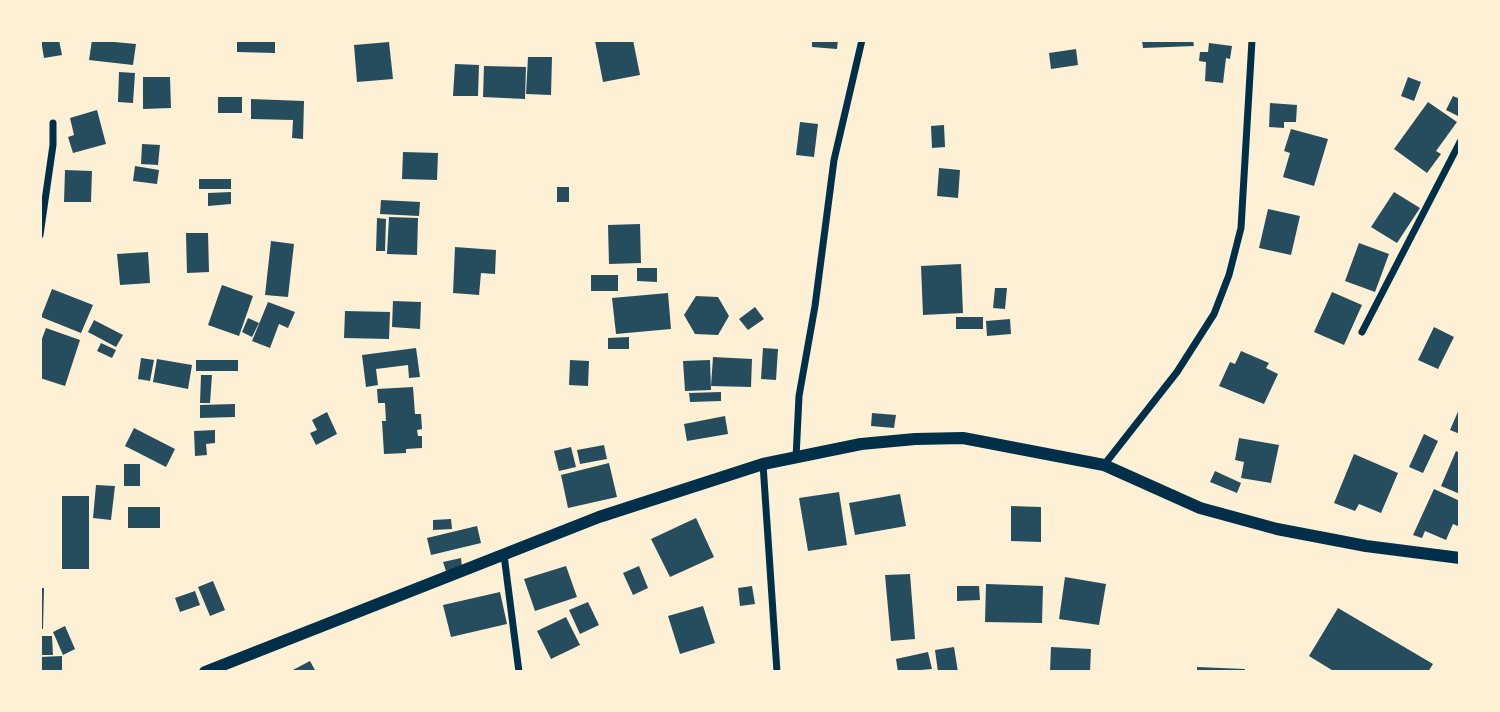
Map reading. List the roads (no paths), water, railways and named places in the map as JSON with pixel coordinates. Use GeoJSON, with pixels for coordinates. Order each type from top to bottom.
{"type":"FeatureCollection","features":[{"type":"Feature","properties":{"kind":"street"},"geometry":{"type":"LineString","coordinates":[[796,458],[799,396],[815,306],[834,160],[862,40]]}},
{"type":"Feature","properties":{"kind":"street"},"geometry":{"type":"LineString","coordinates":[[1104,465],[1177,372],[1214,314],[1229,275],[1241,228],[1252,40]]}},
{"type":"Feature","properties":{"kind":"street"},"geometry":{"type":"LineString","coordinates":[[40,235],[53,145],[53,123]]}},
{"type":"Feature","properties":{"kind":"street"},"geometry":{"type":"LineString","coordinates":[[1362,332],[1460,142]]}},
{"type":"Feature","properties":{"kind":"street"},"geometry":{"type":"LineString","coordinates":[[205,672],[599,517],[763,464],[861,444],[915,439],[963,438],[1104,465],[1200,508],[1264,526],[1366,546],[1460,558]]}},
{"type":"Feature","properties":{"kind":"street"},"geometry":{"type":"LineString","coordinates":[[763,464],[777,672]]}},
{"type":"Feature","properties":{"kind":"street"},"geometry":{"type":"LineString","coordinates":[[504,555],[519,672]]}}]}
